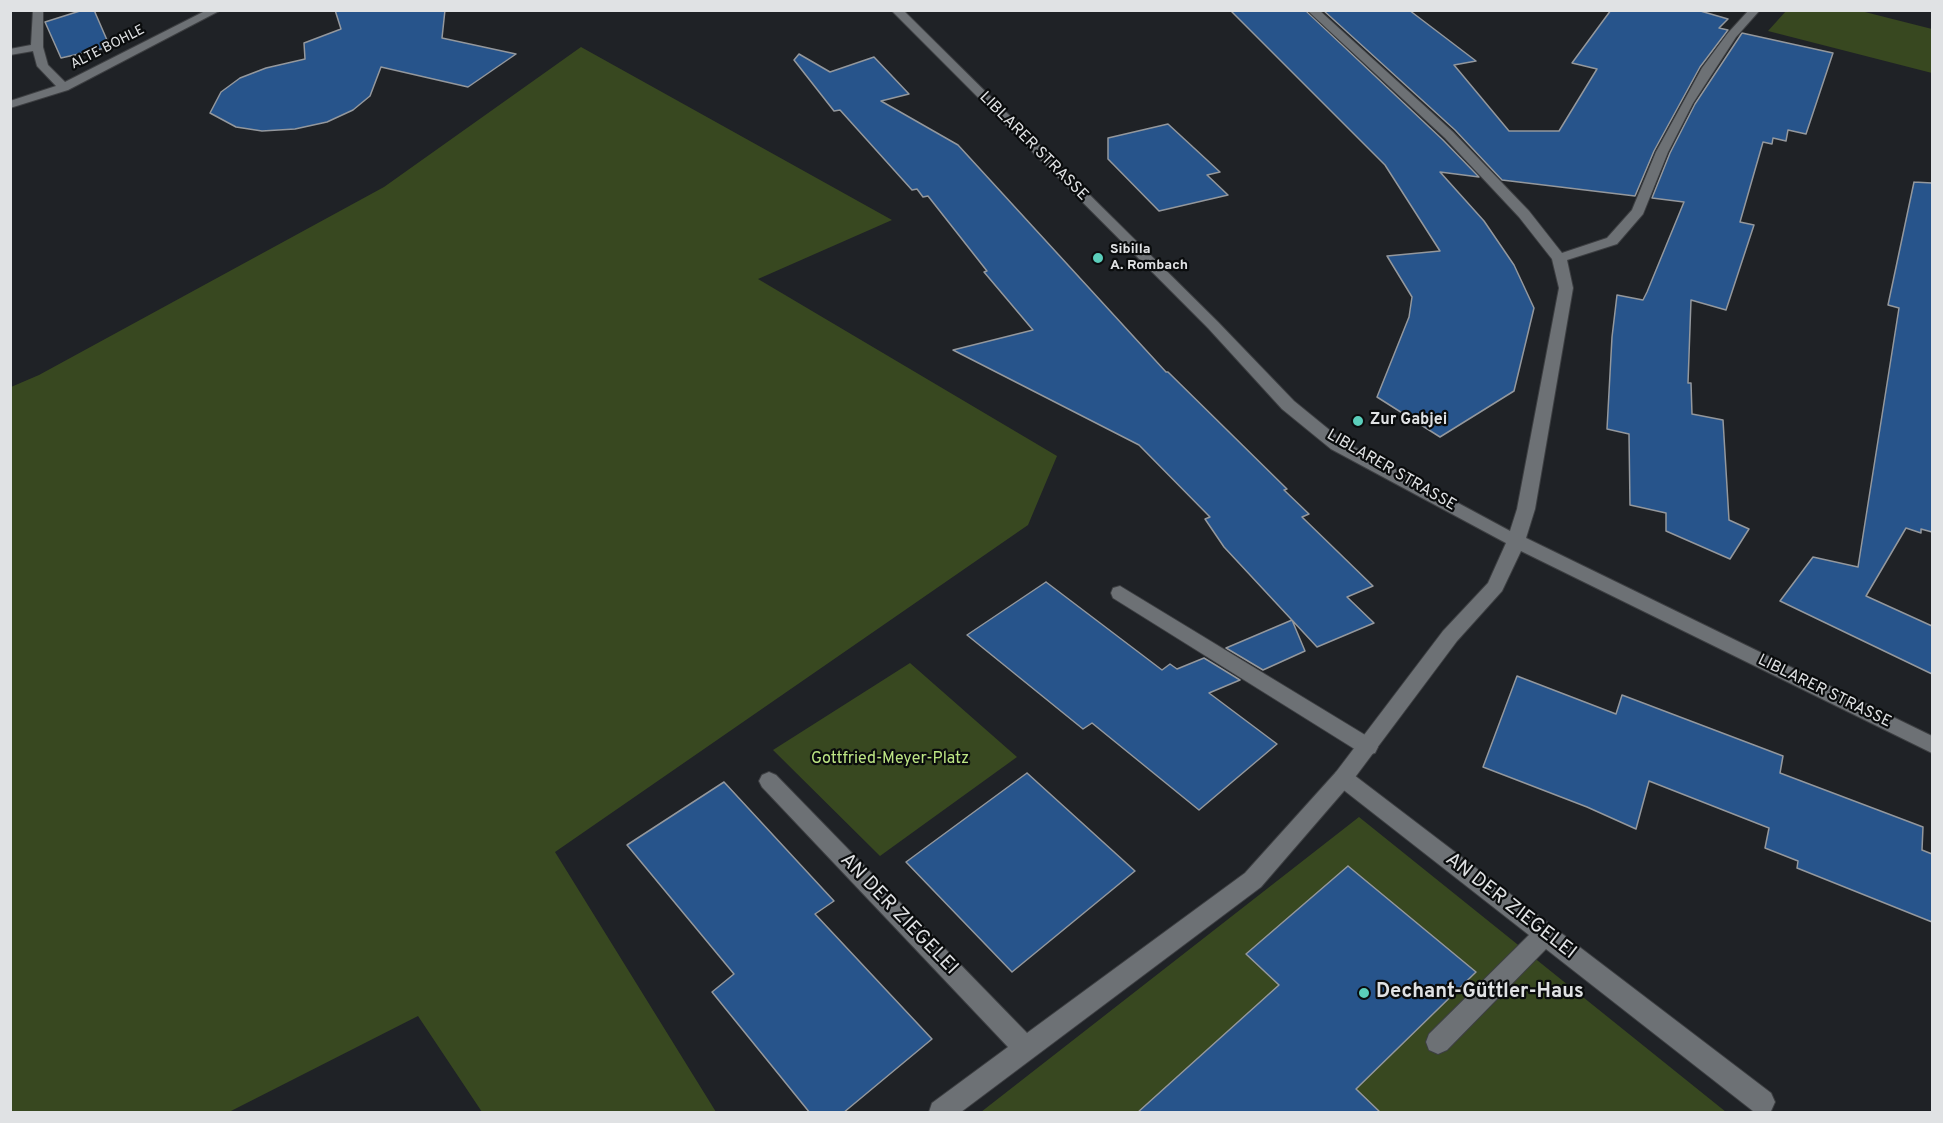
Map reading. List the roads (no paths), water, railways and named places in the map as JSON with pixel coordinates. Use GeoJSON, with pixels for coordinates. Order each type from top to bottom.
{"type":"FeatureCollection","features":[{"type":"Feature","properties":{"kind":"street"},"geometry":{"type":"LineString","coordinates":[[38,10],[37,47],[43,66],[64,87]]}},
{"type":"Feature","properties":{"kind":"street","name":"ALTE BOHLE"},"geometry":{"type":"LineString","coordinates":[[10,105],[64,87],[216,10]]}},
{"type":"Feature","properties":{"kind":"street","name":"LIBLARER STRASSE"},"geometry":{"type":"LineString","coordinates":[[896,10],[1213,325],[1288,405],[1337,445],[1516,541],[1932,745]]}},
{"type":"Feature","properties":{"kind":"street"},"geometry":{"type":"LineString","coordinates":[[941,1113],[1253,880],[1343,778],[1450,636],[1496,586],[1516,541],[1526,509],[1566,288],[1559,258],[1524,214],[1449,135],[1312,10]]}},
{"type":"Feature","properties":{"kind":"street"},"geometry":{"type":"LineString","coordinates":[[1559,258],[1612,241],[1638,211],[1662,152],[1692,94],[1732,35],[1755,10]]}},
{"type":"Feature","properties":{"kind":"street"},"geometry":{"type":"LineString","coordinates":[[10,52],[37,47]]}},
{"type":"Feature","properties":{"kind":"street"},"geometry":{"type":"LineString","coordinates":[[1120,593],[1368,747]]}},
{"type":"Feature","properties":{"kind":"street","name":"AN DER ZIEGELEI"},"geometry":{"type":"LineString","coordinates":[[1343,778],[1762,1102]]}},
{"type":"Feature","properties":{"kind":"street","name":"AN DER ZIEGELEI"},"geometry":{"type":"LineString","coordinates":[[769,781],[1026,1049]]}},
{"type":"Feature","properties":{"kind":"street"},"geometry":{"type":"LineString","coordinates":[[1438,1042],[1545,934]]}},
{"type":"Feature","properties":{"kind":"place","name":"Sibilla A. Rombach"},"geometry":{"type":"Point","coordinates":[1098,258]}},
{"type":"Feature","properties":{"kind":"place","name":"Zur Gabjei"},"geometry":{"type":"Point","coordinates":[1358,421]}},
{"type":"Feature","properties":{"kind":"place","name":"Dechant-Güttler-Haus"},"geometry":{"type":"Point","coordinates":[1364,993]}},
{"type":"Feature","properties":{"kind":"park label","name":"Gottfried-Meyer-Platz"},"geometry":{"type":"Point","coordinates":[890,760]}}]}
